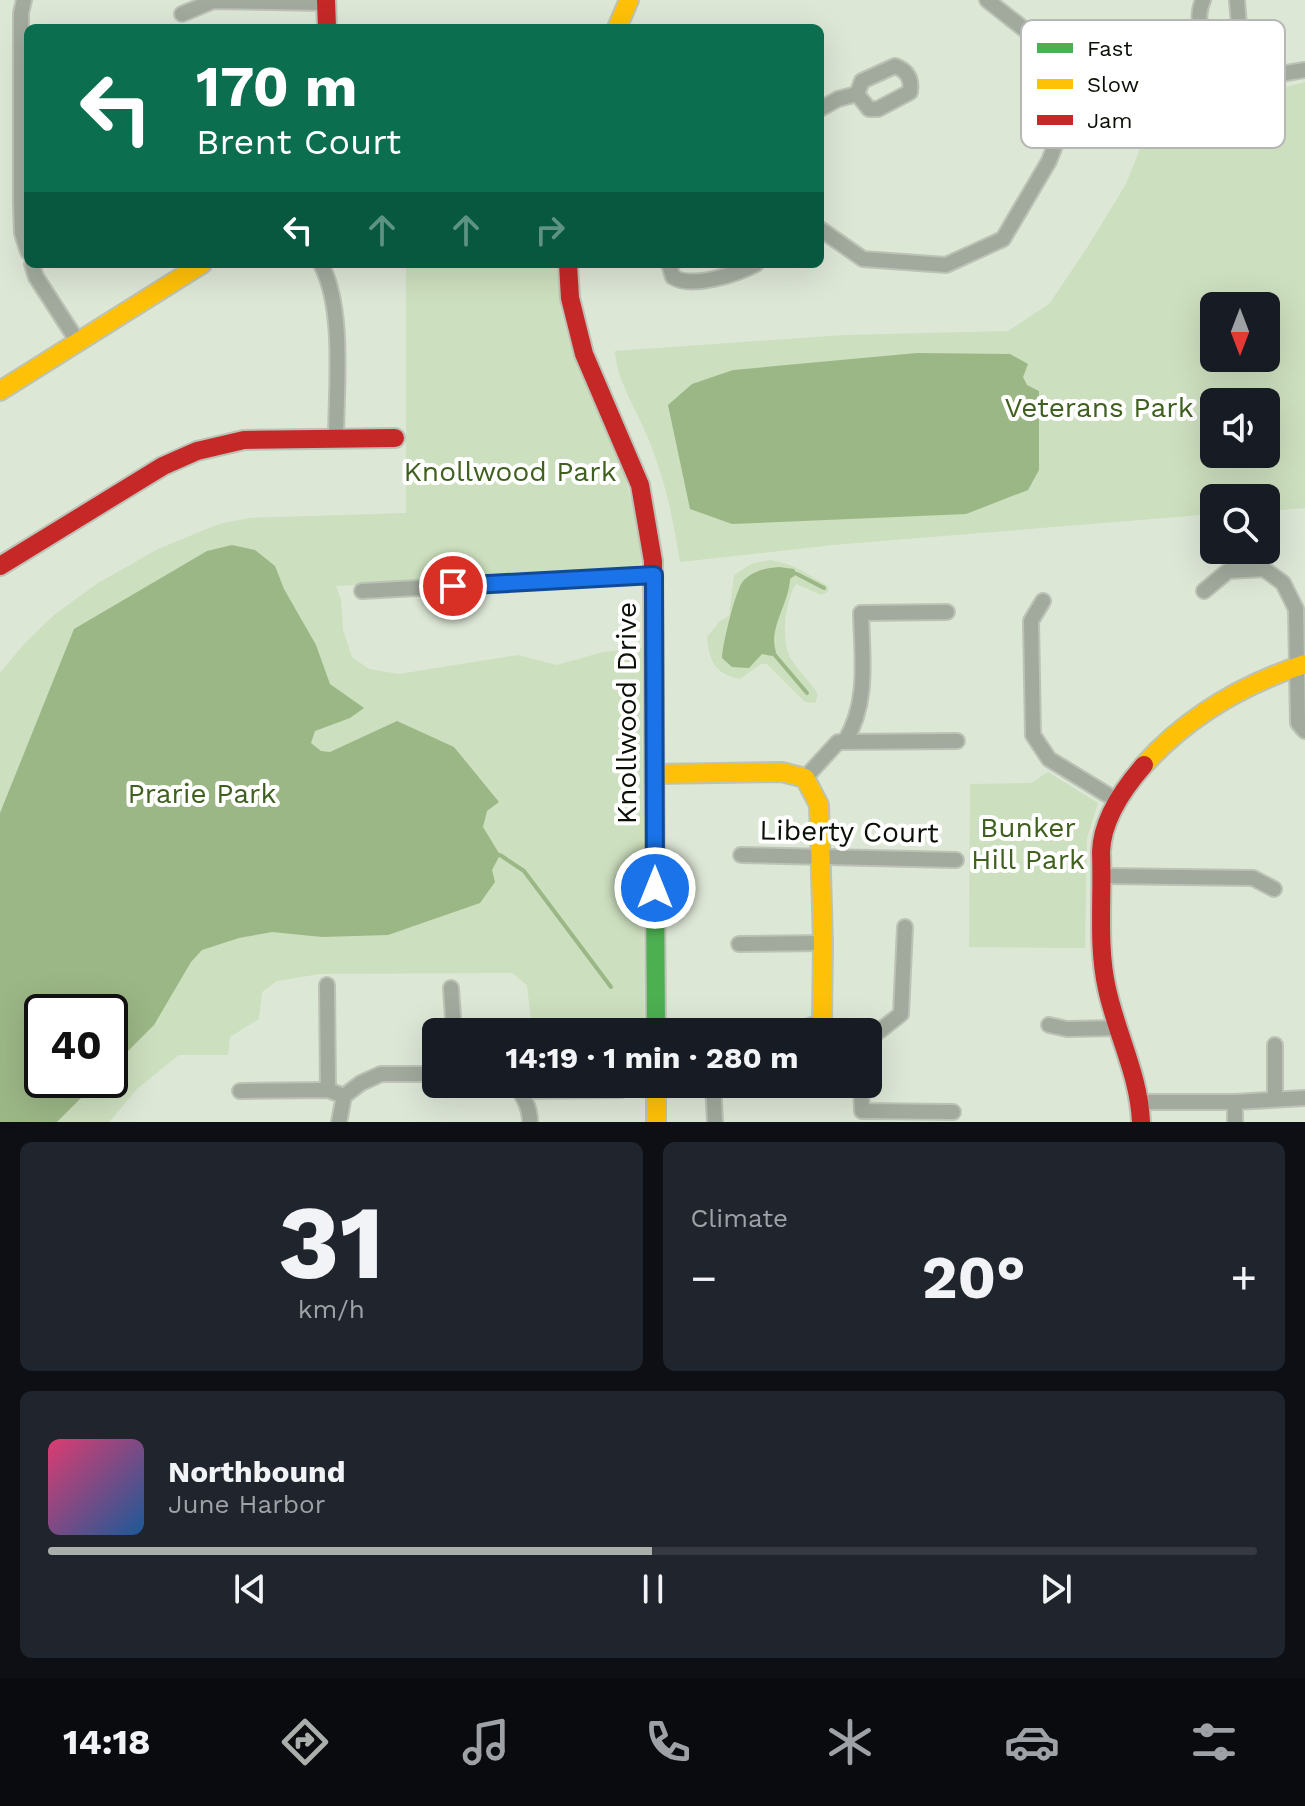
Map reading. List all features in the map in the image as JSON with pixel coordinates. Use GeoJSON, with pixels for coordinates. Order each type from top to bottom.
{"type":"FeatureCollection","features":[{"type":"Feature","properties":{"kind":"street"},"geometry":{"type":"LineString","coordinates":[[24,0],[21,13],[21,201],[24,239]]}},
{"type":"Feature","properties":{"kind":"street"},"geometry":{"type":"LineString","coordinates":[[619,24],[629,0]]}},
{"type":"Feature","properties":{"kind":"street"},"geometry":{"type":"LineString","coordinates":[[987,0],[1021,27]]}},
{"type":"Feature","properties":{"kind":"street"},"geometry":{"type":"LineString","coordinates":[[1199,20],[1203,0]]}},
{"type":"Feature","properties":{"kind":"street"},"geometry":{"type":"LineString","coordinates":[[1237,0],[1238,20]]}},
{"type":"Feature","properties":{"kind":"street"},"geometry":{"type":"LineString","coordinates":[[182,14],[213,1],[326,1],[327,24]]}},
{"type":"Feature","properties":{"kind":"street"},"geometry":{"type":"LineString","coordinates":[[1285,73],[1305,70]]}},
{"type":"Feature","properties":{"kind":"street"},"geometry":{"type":"LineString","coordinates":[[824,107],[857,94]]}},
{"type":"Feature","properties":{"kind":"street"},"geometry":{"type":"LineString","coordinates":[[824,232],[863,259],[946,265],[1003,239],[1054,148]]}},
{"type":"Feature","properties":{"kind":"street"},"geometry":{"type":"LineString","coordinates":[[33,268],[78,342]]}},
{"type":"Feature","properties":{"kind":"street"},"geometry":{"type":"LineString","coordinates":[[0,391],[196,268]]}},
{"type":"Feature","properties":{"kind":"street"},"geometry":{"type":"LineString","coordinates":[[323,268],[335,304],[336,440]]}},
{"type":"Feature","properties":{"kind":"street","name":"Knollwood Drive"},"geometry":{"type":"LineString","coordinates":[[568,268],[570,298],[584,354],[640,485],[648,522],[654,575],[656,1018]]}},
{"type":"Feature","properties":{"kind":"street"},"geometry":{"type":"LineString","coordinates":[[670,268],[673,277],[680,282],[709,280],[726,269]]}},
{"type":"Feature","properties":{"kind":"street"},"geometry":{"type":"LineString","coordinates":[[0,566],[163,466],[189,454],[244,440],[395,438]]}},
{"type":"Feature","properties":{"kind":"street"},"geometry":{"type":"LineString","coordinates":[[1204,591],[1228,571],[1264,569],[1283,583],[1296,609],[1301,665],[1298,723],[1305,731]]}},
{"type":"Feature","properties":{"kind":"street"},"geometry":{"type":"LineString","coordinates":[[362,591],[654,575]]}},
{"type":"Feature","properties":{"kind":"street"},"geometry":{"type":"LineString","coordinates":[[1043,601],[1031,621],[1033,735],[1049,759],[1116,800]]}},
{"type":"Feature","properties":{"kind":"street"},"geometry":{"type":"LineString","coordinates":[[845,741],[857,723],[861,704],[861,613],[947,612]]}},
{"type":"Feature","properties":{"kind":"street"},"geometry":{"type":"LineString","coordinates":[[1141,1122],[1142,1102],[1120,1018],[1104,975],[1102,837],[1116,800],[1164,743],[1230,694],[1301,665]]}},
{"type":"Feature","properties":{"kind":"street"},"geometry":{"type":"LineString","coordinates":[[805,778],[838,742],[957,741]]}},
{"type":"Feature","properties":{"kind":"street"},"geometry":{"type":"LineString","coordinates":[[655,774],[782,772],[805,778],[819,805],[822,1018]]}},
{"type":"Feature","properties":{"kind":"street","name":"Liberty Court"},"geometry":{"type":"LineString","coordinates":[[741,855],[956,860]]}},
{"type":"Feature","properties":{"kind":"street"},"geometry":{"type":"LineString","coordinates":[[1103,876],[1253,878],[1274,889]]}},
{"type":"Feature","properties":{"kind":"street"},"geometry":{"type":"LineString","coordinates":[[882,1029],[901,1014],[905,927]]}},
{"type":"Feature","properties":{"kind":"street"},"geometry":{"type":"LineString","coordinates":[[739,944],[823,943]]}},
{"type":"Feature","properties":{"kind":"street"},"geometry":{"type":"LineString","coordinates":[[327,985],[328,1090]]}},
{"type":"Feature","properties":{"kind":"street"},"geometry":{"type":"LineString","coordinates":[[451,988],[453,1018]]}},
{"type":"Feature","properties":{"kind":"street"},"geometry":{"type":"LineString","coordinates":[[1049,1025],[1067,1029],[1120,1018]]}},
{"type":"Feature","properties":{"kind":"street"},"geometry":{"type":"LineString","coordinates":[[1275,1045],[1275,1098]]}},
{"type":"Feature","properties":{"kind":"street"},"geometry":{"type":"LineString","coordinates":[[339,1122],[344,1096],[361,1083],[381,1074],[422,1074]]}},
{"type":"Feature","properties":{"kind":"street"},"geometry":{"type":"LineString","coordinates":[[240,1091],[328,1090],[344,1096]]}},
{"type":"Feature","properties":{"kind":"street"},"geometry":{"type":"LineString","coordinates":[[522,1098],[530,1122]]}},
{"type":"Feature","properties":{"kind":"street"},"geometry":{"type":"LineString","coordinates":[[656,1098],[656,1122]]}},
{"type":"Feature","properties":{"kind":"street"},"geometry":{"type":"LineString","coordinates":[[714,1098],[715,1122]]}},
{"type":"Feature","properties":{"kind":"street"},"geometry":{"type":"LineString","coordinates":[[862,1098],[862,1111],[953,1112]]}},
{"type":"Feature","properties":{"kind":"street"},"geometry":{"type":"LineString","coordinates":[[1142,1102],[1305,1098]]}},
{"type":"Feature","properties":{"kind":"street"},"geometry":{"type":"LineString","coordinates":[[1235,1102],[1235,1122]]}},
{"type":"Feature","properties":{"kind":"green space","name":"Veterans Park"},"geometry":{"type":"Polygon","coordinates":[[[1305,82],[1305,508],[1280,510],[1280,484],[1200,484],[1200,515],[833,545],[680,562],[660,473],[624,386],[615,351],[844,335],[1008,331],[1049,304],[1126,184],[1140,148],[1285,148],[1285,87],[1305,82]]]}},
{"type":"Feature","properties":{"kind":"green space","name":"Prarie Park"},"geometry":{"type":"Polygon","coordinates":[[[406,268],[558,268],[561,310],[573,355],[624,474],[637,522],[642,562],[633,570],[336,586],[341,600],[343,630],[352,657],[369,669],[399,674],[518,655],[557,665],[603,652],[642,648],[644,1018],[531,1018],[527,985],[512,973],[320,974],[277,981],[262,992],[259,1019],[230,1037],[228,1055],[179,1055],[138,1088],[109,1122],[0,1122],[0,673],[54,615],[98,583],[158,549],[219,524],[250,518],[406,513],[406,268]]]}},
{"type":"Feature","properties":{"kind":"green space"},"geometry":{"type":"Polygon","coordinates":[[[770,560],[794,567],[828,586],[828,592],[821,595],[796,584],[785,621],[788,651],[818,695],[815,703],[805,702],[767,664],[761,664],[740,679],[719,670],[709,653],[707,637],[720,621],[729,616],[734,575],[751,564],[770,560]]]}},
{"type":"Feature","properties":{"kind":"green space","name":"Bunker Hill Park"},"geometry":{"type":"Polygon","coordinates":[[[1048,772],[1098,803],[1087,838],[1085,948],[969,947],[970,784],[1031,783],[1048,772]]]}},
{"type":"Feature","properties":{"kind":"shaded area"},"geometry":{"type":"Polygon","coordinates":[[[917,353],[1010,354],[1028,364],[1023,377],[1027,385],[1039,391],[1039,470],[1028,490],[966,514],[732,524],[690,509],[668,405],[692,384],[733,370],[917,353]]]}},
{"type":"Feature","properties":{"kind":"shaded area"},"geometry":{"type":"Polygon","coordinates":[[[232,545],[255,550],[275,566],[284,589],[316,645],[330,684],[364,708],[350,718],[315,731],[311,743],[321,751],[330,752],[397,721],[454,747],[499,802],[487,811],[483,827],[500,855],[492,870],[495,882],[480,903],[388,935],[322,937],[272,932],[239,938],[202,950],[191,962],[154,1025],[128,1051],[128,994],[24,994],[24,1098],[81,1098],[57,1122],[0,1122],[0,813],[74,629],[207,551],[232,545]]]}},
{"type":"Feature","properties":{"kind":"shaded area"},"geometry":{"type":"Polygon","coordinates":[[[779,567],[794,569],[797,574],[790,579],[777,625],[776,652],[772,656],[762,654],[749,668],[732,667],[722,658],[737,593],[744,580],[756,572],[779,567]]]}},
{"type":"Feature","properties":{"kind":"waterway"},"geometry":{"type":"LineString","coordinates":[[797,574],[824,588]]}},
{"type":"Feature","properties":{"kind":"waterway"},"geometry":{"type":"LineString","coordinates":[[774,654],[807,693]]}},
{"type":"Feature","properties":{"kind":"waterway"},"geometry":{"type":"LineString","coordinates":[[500,855],[524,871],[611,987]]}},
{"type":"Feature","properties":{"kind":"traffic: fast"},"geometry":{"type":"LineString","coordinates":[[654,738],[656,1018]]}},
{"type":"Feature","properties":{"kind":"traffic: slow"},"geometry":{"type":"LineString","coordinates":[[619,24],[629,0]]}},
{"type":"Feature","properties":{"kind":"traffic: slow"},"geometry":{"type":"LineString","coordinates":[[0,391],[196,268]]}},
{"type":"Feature","properties":{"kind":"traffic: slow"},"geometry":{"type":"LineString","coordinates":[[1144,765],[1179,732],[1218,704],[1260,681],[1305,664]]}},
{"type":"Feature","properties":{"kind":"traffic: slow"},"geometry":{"type":"LineString","coordinates":[[655,774],[782,772],[805,778],[819,805],[822,1018]]}},
{"type":"Feature","properties":{"kind":"traffic: slow"},"geometry":{"type":"LineString","coordinates":[[656,1098],[656,1122]]}},
{"type":"Feature","properties":{"kind":"traffic: jam"},"geometry":{"type":"LineString","coordinates":[[326,0],[327,24]]}},
{"type":"Feature","properties":{"kind":"traffic: jam"},"geometry":{"type":"LineString","coordinates":[[568,268],[570,298],[584,354],[640,485],[653,561],[654,738]]}},
{"type":"Feature","properties":{"kind":"traffic: jam"},"geometry":{"type":"LineString","coordinates":[[0,566],[163,466],[197,451],[244,440],[395,438]]}},
{"type":"Feature","properties":{"kind":"traffic: jam"},"geometry":{"type":"LineString","coordinates":[[1141,1122],[1132,1071],[1111,1006],[1104,972],[1101,852],[1105,828],[1115,806],[1144,765]]}},
{"type":"Feature","properties":{"kind":"route"},"geometry":{"type":"LineString","coordinates":[[453,586],[654,575],[655,888]]}},
{"type":"Feature","properties":{"kind":"park label","name":"Knollwood Park"},"geometry":{"type":"Point","coordinates":[510,471]}}]}
